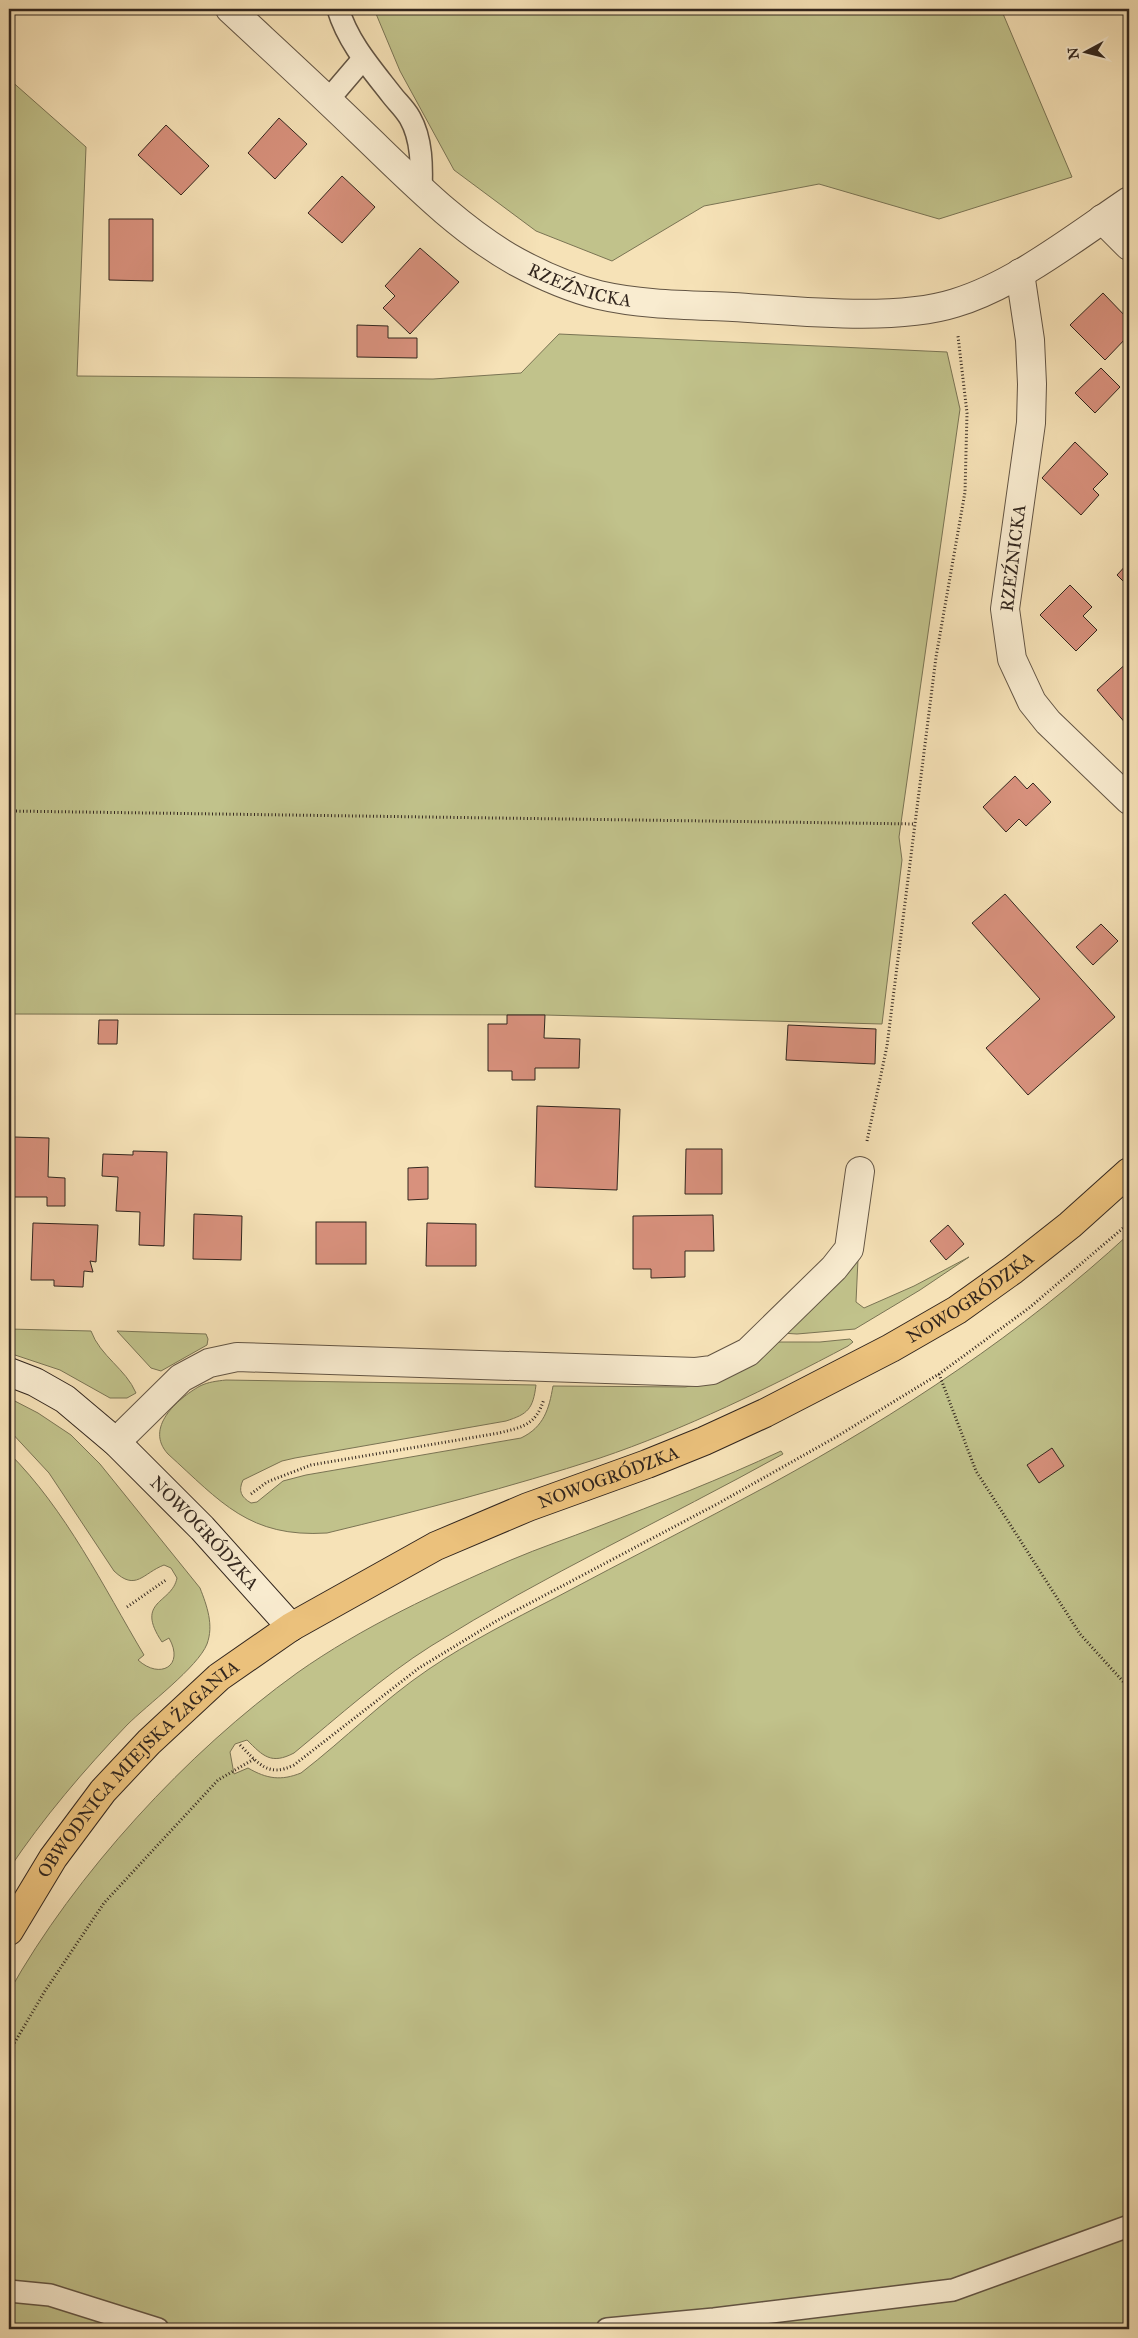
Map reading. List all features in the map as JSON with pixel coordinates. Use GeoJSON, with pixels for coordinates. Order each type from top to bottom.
{"type":"FeatureCollection","features":[{"type":"Feature","properties":{"kind":"main road","name":"NOWOGRÓDZKA"},"geometry":{"type":"LineString","coordinates":[[291,1627],[436,1546],[528,1507],[647,1464],[704,1441],[765,1413],[891,1348],[957,1310],[1013,1270],[1070,1225],[1129,1172]]}},
{"type":"Feature","properties":{"kind":"main road","name":"OBWODNICA MIEJSKA ŻAGANIA"},"geometry":{"type":"LineString","coordinates":[[9,1931],[53,1858],[103,1791],[150,1742],[219,1677],[291,1627]]}},
{"type":"Feature","properties":{"kind":"street","name":"RZEŹNICKA"},"geometry":{"type":"LineString","coordinates":[[230,9],[421,190],[479,237],[516,262],[557,282],[599,295],[643,302],[850,313],[908,312],[953,304],[984,292],[1020,273],[1129,201]]}},
{"type":"Feature","properties":{"kind":"street"},"geometry":{"type":"LineString","coordinates":[[1102,220],[1129,246]]}},
{"type":"Feature","properties":{"kind":"street","name":"RZEŹNICKA"},"geometry":{"type":"LineString","coordinates":[[1020,273],[1030,340],[1032,384],[1031,423],[1005,609],[1012,659],[1032,702],[1048,722],[1129,800]]}},
{"type":"Feature","properties":{"kind":"street"},"geometry":{"type":"LineString","coordinates":[[116,1442],[181,1378],[209,1363],[237,1357],[696,1372],[712,1370],[748,1352],[834,1268],[849,1249],[860,1171]]}},
{"type":"Feature","properties":{"kind":"street","name":"NOWOGRÓDZKA"},"geometry":{"type":"LineString","coordinates":[[9,1372],[35,1382],[65,1399],[116,1442],[202,1528],[291,1627]]}},
{"type":"Feature","properties":{"kind":"lane"},"geometry":{"type":"LineString","coordinates":[[338,9],[350,38],[363,59],[410,118],[418,139],[422,173],[421,190]]}},
{"type":"Feature","properties":{"kind":"lane"},"geometry":{"type":"LineString","coordinates":[[328,100],[363,59]]}},
{"type":"Feature","properties":{"kind":"lane"},"geometry":{"type":"LineString","coordinates":[[607,2329],[714,2319],[952,2290],[1129,2226]]}},
{"type":"Feature","properties":{"kind":"lane"},"geometry":{"type":"LineString","coordinates":[[9,2291],[50,2295],[158,2329]]}},
{"type":"Feature","properties":{"kind":"path"},"geometry":{"type":"LineString","coordinates":[[860,1171],[887,1046],[936,657],[965,492],[967,413],[953,304]]}},
{"type":"Feature","properties":{"kind":"path"},"geometry":{"type":"LineString","coordinates":[[9,811],[915,824]]}},
{"type":"Feature","properties":{"kind":"path"},"geometry":{"type":"LineString","coordinates":[[240,1745],[254,1760],[272,1771],[283,1771],[294,1765],[419,1668],[498,1620],[728,1498],[836,1437],[940,1374],[1030,1308],[1129,1223]]}},
{"type":"Feature","properties":{"kind":"path"},"geometry":{"type":"LineString","coordinates":[[251,1494],[267,1482],[310,1465],[499,1433],[522,1427],[538,1415],[548,1366]]}},
{"type":"Feature","properties":{"kind":"path"},"geometry":{"type":"LineString","coordinates":[[940,1374],[976,1471],[1080,1634],[1129,1688]]}},
{"type":"Feature","properties":{"kind":"path"},"geometry":{"type":"LineString","coordinates":[[127,1607],[166,1580]]}},
{"type":"Feature","properties":{"kind":"path"},"geometry":{"type":"LineString","coordinates":[[9,2057],[10,2051],[45,1991],[104,1903],[218,1780],[254,1760]]}},
{"type":"Feature","properties":{"kind":"green space"},"geometry":{"type":"Polygon","coordinates":[[[374,9],[1001,9],[1072,177],[939,219],[819,184],[704,206],[612,261],[536,231],[454,170],[400,71],[374,9]]]}},
{"type":"Feature","properties":{"kind":"green space"},"geometry":{"type":"Polygon","coordinates":[[[9,79],[86,147],[77,376],[433,379],[521,373],[559,334],[947,352],[960,409],[899,837],[902,860],[882,1024],[545,1015],[9,1014],[9,79]]]}},
{"type":"Feature","properties":{"kind":"green space"},"geometry":{"type":"Polygon","coordinates":[[[1129,1234],[1129,2329],[9,2329],[9,1992],[66,1903],[136,1818],[175,1778],[215,1740],[297,1673],[374,1625],[428,1598],[532,1551],[690,1490],[781,1451],[783,1454],[517,1595],[431,1646],[378,1684],[294,1753],[286,1757],[268,1757],[247,1740],[235,1744],[230,1752],[234,1774],[248,1768],[261,1775],[274,1778],[294,1776],[301,1773],[412,1681],[460,1650],[507,1623],[771,1484],[912,1400],[958,1370],[1046,1305],[1129,1234]]]}},
{"type":"Feature","properties":{"kind":"green space"},"geometry":{"type":"Polygon","coordinates":[[[969,1257],[920,1290],[855,1329],[797,1334],[781,1333],[858,1259],[856,1302],[864,1308],[914,1286],[969,1257]]]}},
{"type":"Feature","properties":{"kind":"green space"},"geometry":{"type":"Polygon","coordinates":[[[9,1329],[91,1331],[100,1348],[132,1384],[136,1393],[127,1398],[110,1398],[60,1370],[9,1353],[9,1329]]]}},
{"type":"Feature","properties":{"kind":"green space"},"geometry":{"type":"Polygon","coordinates":[[[117,1331],[206,1334],[208,1339],[207,1345],[161,1371],[151,1368],[117,1331]]]}},
{"type":"Feature","properties":{"kind":"green space"},"geometry":{"type":"Polygon","coordinates":[[[850,1339],[853,1342],[848,1346],[788,1377],[695,1421],[631,1447],[499,1489],[327,1533],[300,1533],[277,1530],[256,1523],[238,1513],[204,1487],[168,1454],[162,1444],[160,1434],[166,1415],[182,1398],[200,1386],[226,1380],[536,1385],[533,1400],[528,1409],[520,1416],[506,1421],[282,1461],[243,1480],[241,1493],[251,1503],[257,1502],[283,1481],[306,1475],[521,1438],[529,1434],[540,1423],[550,1402],[553,1386],[685,1387],[717,1381],[772,1342],[820,1342],[850,1339]]]}},
{"type":"Feature","properties":{"kind":"green space"},"geometry":{"type":"Polygon","coordinates":[[[9,1398],[38,1413],[71,1435],[100,1464],[200,1588],[207,1609],[210,1630],[207,1644],[194,1664],[127,1725],[95,1759],[50,1813],[9,1869],[9,1453],[29,1475],[66,1524],[144,1655],[138,1660],[154,1669],[168,1667],[172,1663],[174,1656],[169,1638],[162,1642],[154,1628],[152,1618],[153,1610],[169,1593],[177,1578],[171,1568],[164,1565],[134,1580],[128,1580],[114,1571],[49,1473],[9,1430],[9,1398]]]}},
{"type":"Feature","properties":{"kind":"building"},"geometry":{"type":"Polygon","coordinates":[[[1129,10],[1129,21],[1124,14],[1129,10]]]}},
{"type":"Feature","properties":{"kind":"building"},"geometry":{"type":"Polygon","coordinates":[[[279,118],[307,144],[275,179],[248,153],[279,118]]]}},
{"type":"Feature","properties":{"kind":"building"},"geometry":{"type":"Polygon","coordinates":[[[166,125],[209,166],[181,195],[138,155],[166,125]]]}},
{"type":"Feature","properties":{"kind":"building"},"geometry":{"type":"Polygon","coordinates":[[[342,176],[375,207],[342,243],[308,213],[342,176]]]}},
{"type":"Feature","properties":{"kind":"building"},"geometry":{"type":"Polygon","coordinates":[[[109,219],[153,219],[153,281],[109,280],[109,219]]]}},
{"type":"Feature","properties":{"kind":"building"},"geometry":{"type":"Polygon","coordinates":[[[420,248],[459,282],[410,334],[383,308],[395,296],[385,286],[420,248]]]}},
{"type":"Feature","properties":{"kind":"building"},"geometry":{"type":"Polygon","coordinates":[[[1103,293],[1129,320],[1129,335],[1105,360],[1070,325],[1103,293]]]}},
{"type":"Feature","properties":{"kind":"building"},"geometry":{"type":"Polygon","coordinates":[[[357,325],[388,326],[388,338],[417,338],[417,358],[357,357],[357,325]]]}},
{"type":"Feature","properties":{"kind":"building"},"geometry":{"type":"Polygon","coordinates":[[[1101,368],[1120,387],[1095,413],[1075,393],[1101,368]]]}},
{"type":"Feature","properties":{"kind":"building"},"geometry":{"type":"Polygon","coordinates":[[[1075,442],[1108,474],[1093,489],[1099,495],[1081,515],[1042,478],[1075,442]]]}},
{"type":"Feature","properties":{"kind":"building"},"geometry":{"type":"Polygon","coordinates":[[[1129,562],[1129,587],[1117,575],[1129,562]]]}},
{"type":"Feature","properties":{"kind":"building"},"geometry":{"type":"Polygon","coordinates":[[[1070,585],[1092,607],[1083,616],[1097,630],[1076,651],[1040,615],[1070,585]]]}},
{"type":"Feature","properties":{"kind":"building"},"geometry":{"type":"Polygon","coordinates":[[[1129,661],[1129,723],[1127,725],[1097,690],[1129,661]]]}},
{"type":"Feature","properties":{"kind":"building"},"geometry":{"type":"Polygon","coordinates":[[[1015,776],[1027,789],[1033,783],[1051,802],[1026,826],[1019,819],[1006,832],[983,807],[1015,776]]]}},
{"type":"Feature","properties":{"kind":"building"},"geometry":{"type":"Polygon","coordinates":[[[1005,894],[1115,1017],[1028,1095],[986,1048],[1040,999],[972,923],[1005,894]]]}},
{"type":"Feature","properties":{"kind":"building"},"geometry":{"type":"Polygon","coordinates":[[[1101,924],[1118,941],[1093,965],[1076,947],[1101,924]]]}},
{"type":"Feature","properties":{"kind":"building"},"geometry":{"type":"Polygon","coordinates":[[[507,1015],[545,1015],[544,1038],[580,1039],[579,1068],[535,1068],[535,1080],[512,1080],[512,1071],[488,1071],[488,1024],[507,1024],[507,1015]]]}},
{"type":"Feature","properties":{"kind":"building"},"geometry":{"type":"Polygon","coordinates":[[[99,1020],[118,1020],[117,1044],[98,1044],[99,1020]]]}},
{"type":"Feature","properties":{"kind":"building"},"geometry":{"type":"Polygon","coordinates":[[[788,1025],[876,1029],[875,1064],[786,1060],[788,1025]]]}},
{"type":"Feature","properties":{"kind":"building"},"geometry":{"type":"Polygon","coordinates":[[[537,1106],[620,1109],[617,1190],[535,1187],[537,1106]]]}},
{"type":"Feature","properties":{"kind":"building"},"geometry":{"type":"Polygon","coordinates":[[[14,1137],[49,1138],[48,1177],[65,1178],[65,1206],[47,1206],[47,1197],[13,1197],[14,1137]]]}},
{"type":"Feature","properties":{"kind":"building"},"geometry":{"type":"Polygon","coordinates":[[[686,1149],[722,1149],[722,1194],[685,1194],[686,1149]]]}},
{"type":"Feature","properties":{"kind":"building"},"geometry":{"type":"Polygon","coordinates":[[[133,1151],[167,1152],[164,1246],[139,1245],[140,1212],[116,1211],[118,1177],[102,1176],[103,1154],[133,1155],[133,1151]]]}},
{"type":"Feature","properties":{"kind":"building"},"geometry":{"type":"Polygon","coordinates":[[[428,1167],[428,1199],[408,1200],[408,1168],[428,1167]]]}},
{"type":"Feature","properties":{"kind":"building"},"geometry":{"type":"Polygon","coordinates":[[[194,1214],[242,1216],[241,1260],[193,1259],[194,1214]]]}},
{"type":"Feature","properties":{"kind":"building"},"geometry":{"type":"Polygon","coordinates":[[[713,1215],[714,1251],[685,1251],[685,1277],[651,1278],[651,1269],[633,1269],[633,1216],[713,1215]]]}},
{"type":"Feature","properties":{"kind":"building"},"geometry":{"type":"Polygon","coordinates":[[[316,1222],[366,1222],[366,1264],[316,1264],[316,1222]]]}},
{"type":"Feature","properties":{"kind":"building"},"geometry":{"type":"Polygon","coordinates":[[[33,1223],[98,1225],[96,1262],[90,1261],[93,1272],[84,1271],[83,1287],[54,1286],[54,1280],[31,1280],[33,1223]]]}},
{"type":"Feature","properties":{"kind":"building"},"geometry":{"type":"Polygon","coordinates":[[[427,1223],[476,1224],[476,1266],[426,1266],[427,1223]]]}},
{"type":"Feature","properties":{"kind":"building"},"geometry":{"type":"Polygon","coordinates":[[[948,1225],[964,1244],[946,1260],[930,1241],[948,1225]]]}},
{"type":"Feature","properties":{"kind":"building"},"geometry":{"type":"Polygon","coordinates":[[[1052,1448],[1064,1466],[1039,1483],[1027,1465],[1052,1448]]]}}]}
